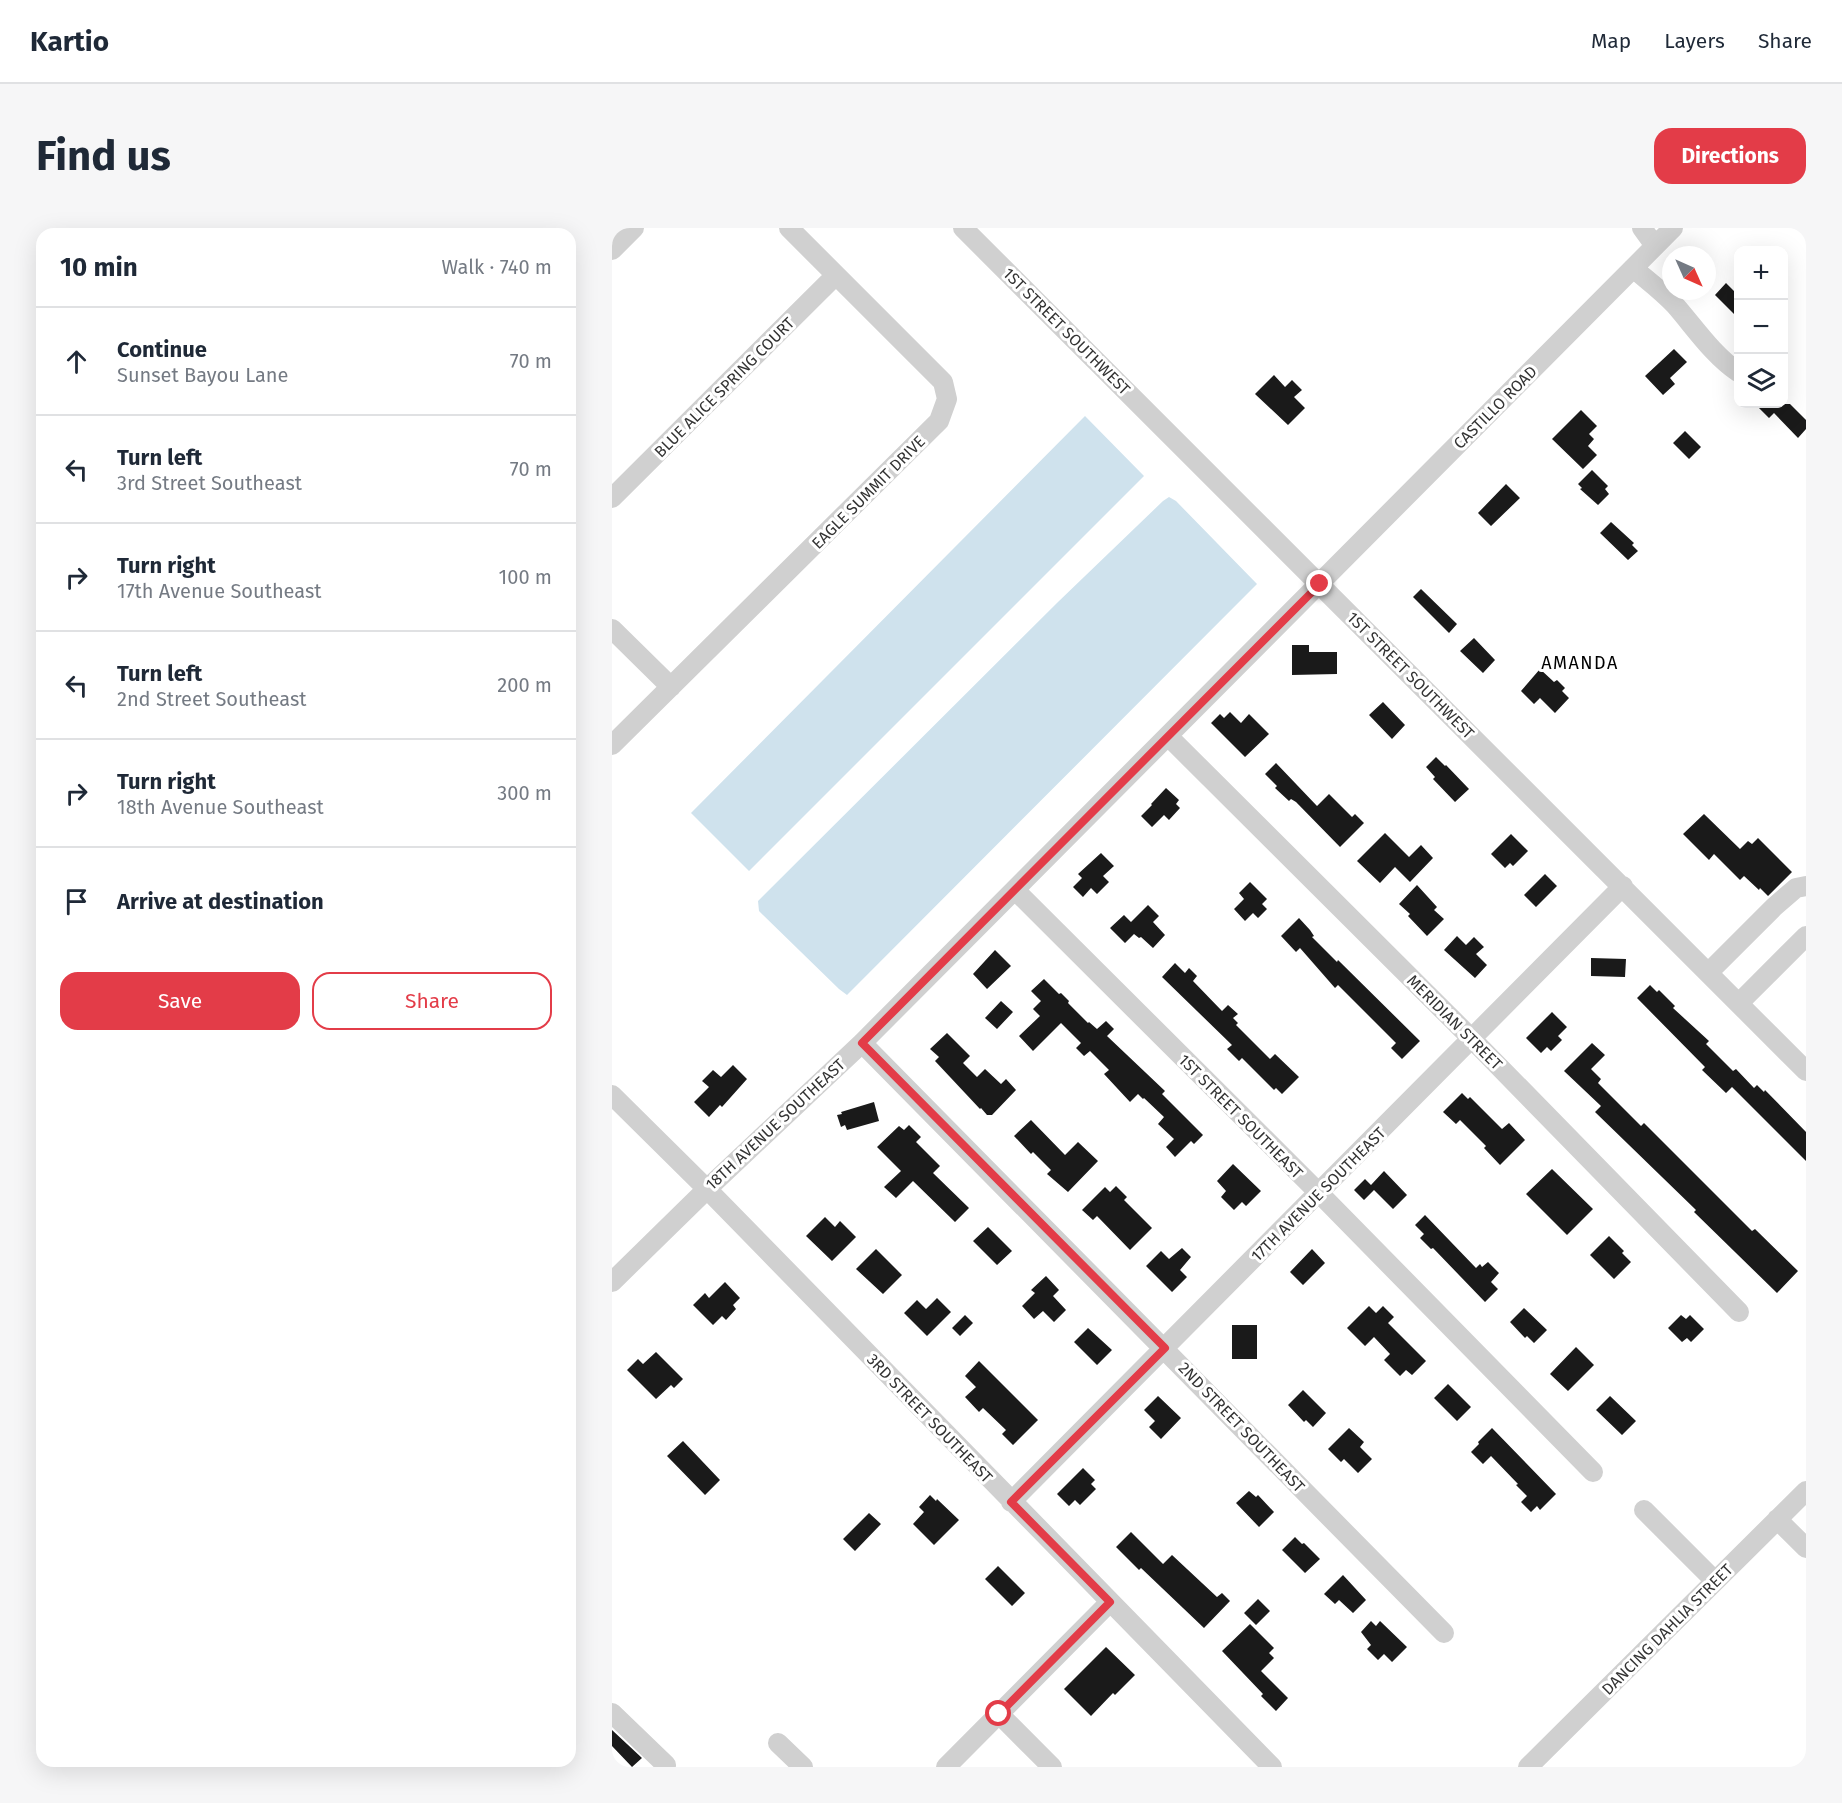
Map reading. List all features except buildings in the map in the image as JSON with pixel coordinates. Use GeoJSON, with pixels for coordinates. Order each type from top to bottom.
{"type":"FeatureCollection","features":[{"type":"Feature","properties":{"kind":"street"},"geometry":{"type":"LineString","coordinates":[[612,250],[634,228]]}},
{"type":"Feature","properties":{"kind":"street","name":"EAGLE SUMMIT DRIVE"},"geometry":{"type":"LineString","coordinates":[[612,745],[939,421],[947,399],[943,382],[789,228]]}},
{"type":"Feature","properties":{"kind":"street","name":"1ST STREET SOUTHWEST"},"geometry":{"type":"LineString","coordinates":[[963,228],[1806,1071]]}},
{"type":"Feature","properties":{"kind":"street"},"geometry":{"type":"LineString","coordinates":[[1642,228],[1655,246]]}},
{"type":"Feature","properties":{"kind":"street","name":"CASTILLO ROAD"},"geometry":{"type":"LineString","coordinates":[[1320,584],[1672,229]]}},
{"type":"Feature","properties":{"kind":"street"},"geometry":{"type":"LineString","coordinates":[[1633,268],[1662,292],[1707,344],[1734,369]]}},
{"type":"Feature","properties":{"kind":"street","name":"BLUE ALICE SPRING COURT"},"geometry":{"type":"LineString","coordinates":[[612,498],[836,275]]}},
{"type":"Feature","properties":{"kind":"street","name":"18TH AVENUE SOUTHEAST"},"geometry":{"type":"LineString","coordinates":[[612,1282],[862,1043],[1320,584]]}},
{"type":"Feature","properties":{"kind":"street"},"geometry":{"type":"LineString","coordinates":[[612,629],[671,687]]}},
{"type":"Feature","properties":{"kind":"street","name":"MERIDIAN STREET"},"geometry":{"type":"LineString","coordinates":[[1168,736],[1472,1039],[1739,1312]]}},
{"type":"Feature","properties":{"kind":"street","name":"17TH AVENUE SOUTHEAST"},"geometry":{"type":"LineString","coordinates":[[1011,1502],[1623,886]]}},
{"type":"Feature","properties":{"kind":"street"},"geometry":{"type":"LineString","coordinates":[[1708,973],[1781,901],[1796,888],[1806,886]]}},
{"type":"Feature","properties":{"kind":"street","name":"1ST STREET SOUTHEAST"},"geometry":{"type":"LineString","coordinates":[[1015,890],[1319,1193],[1593,1472]]}},
{"type":"Feature","properties":{"kind":"street"},"geometry":{"type":"LineString","coordinates":[[1739,1003],[1806,936]]}},
{"type":"Feature","properties":{"kind":"street","name":"2ND STREET SOUTHEAST"},"geometry":{"type":"LineString","coordinates":[[862,1043],[1444,1633]]}},
{"type":"Feature","properties":{"kind":"street","name":"3RD STREET SOUTHEAST"},"geometry":{"type":"LineString","coordinates":[[612,1095],[707,1189],[1272,1767]]}},
{"type":"Feature","properties":{"kind":"street","name":"DANCING DAHLIA STREET"},"geometry":{"type":"LineString","coordinates":[[1528,1767],[1806,1491]]}},
{"type":"Feature","properties":{"kind":"street"},"geometry":{"type":"LineString","coordinates":[[1644,1510],[1715,1581]]}},
{"type":"Feature","properties":{"kind":"street"},"geometry":{"type":"LineString","coordinates":[[1777,1519],[1806,1548]]}},
{"type":"Feature","properties":{"kind":"street"},"geometry":{"type":"LineString","coordinates":[[946,1767],[1110,1602]]}},
{"type":"Feature","properties":{"kind":"street"},"geometry":{"type":"LineString","coordinates":[[612,1713],[666,1765]]}},
{"type":"Feature","properties":{"kind":"street"},"geometry":{"type":"LineString","coordinates":[[999,1714],[1052,1767]]}},
{"type":"Feature","properties":{"kind":"street"},"geometry":{"type":"LineString","coordinates":[[778,1743],[803,1767]]}},
{"type":"Feature","properties":{"kind":"water"},"geometry":{"type":"Polygon","coordinates":[[[1085,416],[1144,476],[749,871],[691,813],[1085,416]]]}},
{"type":"Feature","properties":{"kind":"water"},"geometry":{"type":"Polygon","coordinates":[[[1169,497],[1176,501],[1257,584],[847,995],[759,911],[758,901],[1058,602],[1169,497]]]}},
{"type":"Feature","properties":{"kind":"district","name":"AMANDA"},"geometry":{"type":"Point","coordinates":[1580,663]}},
{"type":"Feature","properties":{"kind":"route"},"geometry":{"type":"LineString","coordinates":[[999,1714],[1110,1602],[1011,1502],[1165,1348],[862,1043],[1320,584]]}}]}
